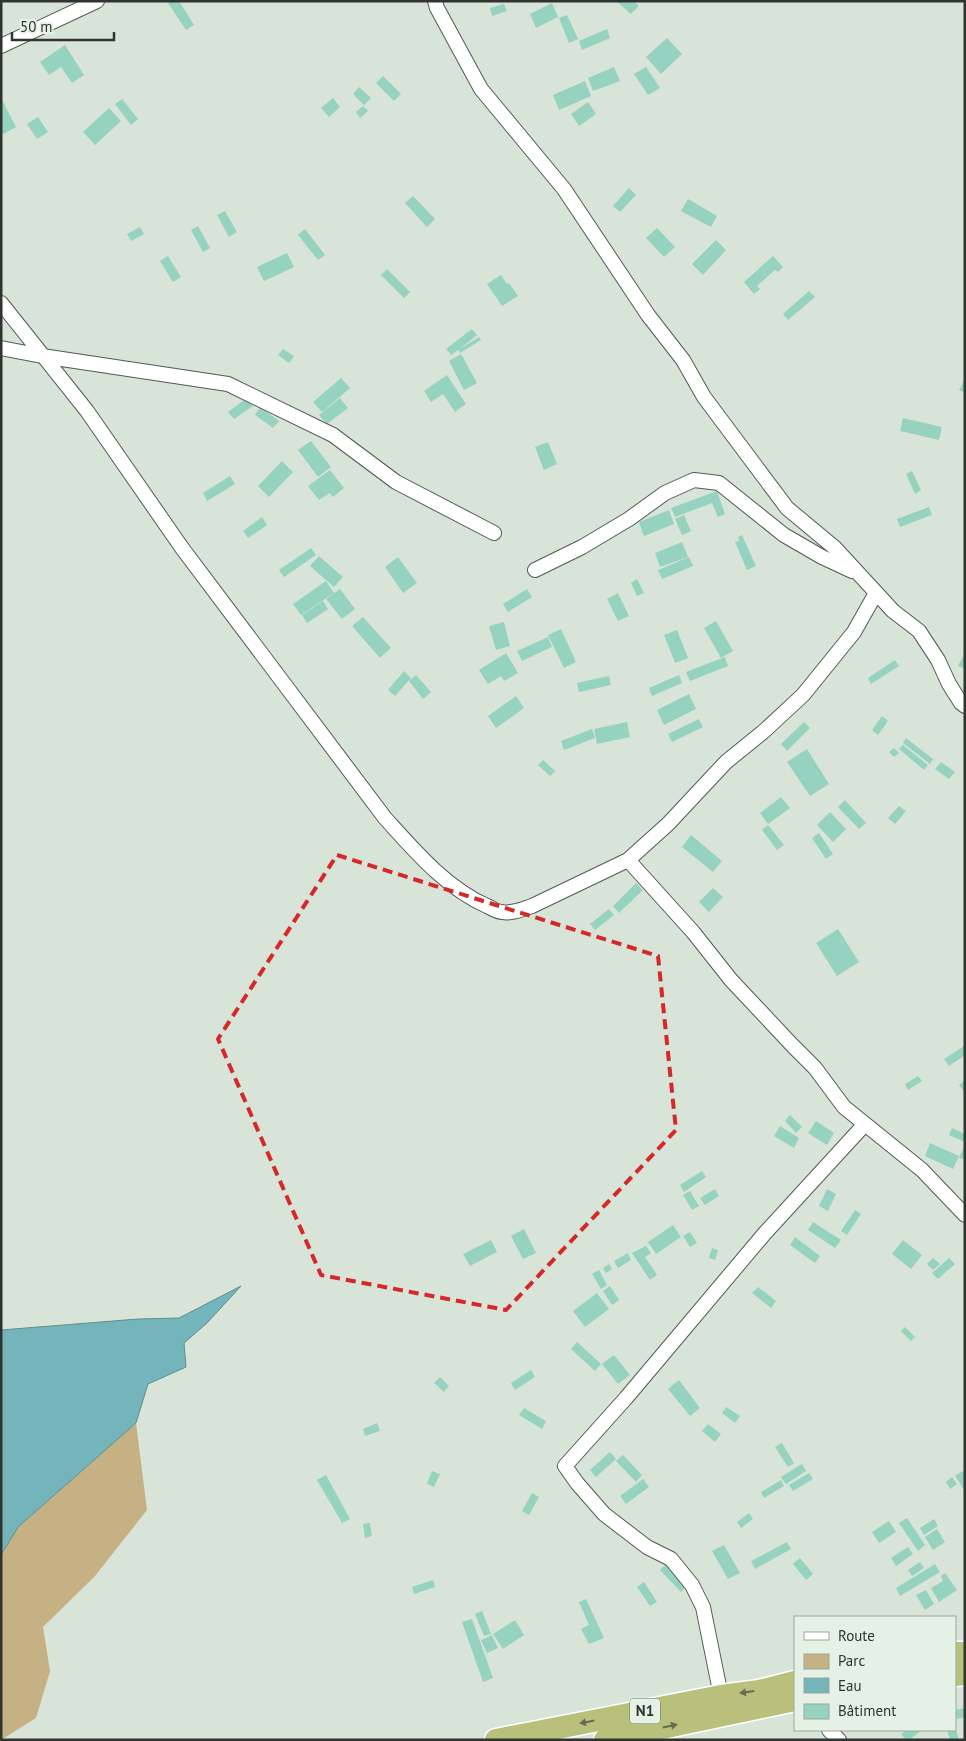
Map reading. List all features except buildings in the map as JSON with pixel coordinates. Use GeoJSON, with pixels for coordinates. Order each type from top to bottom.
{"type":"FeatureCollection","features":[{"type":"Feature","properties":{"kind":"highway","name":"N1"},"geometry":{"type":"LineString","coordinates":[[496,1740],[721,1696],[759,1691],[794,1682]]}},
{"type":"Feature","properties":{"kind":"highway","name":"N1"},"geometry":{"type":"LineString","coordinates":[[605,1740],[794,1700]]}},
{"type":"Feature","properties":{"kind":"street"},"geometry":{"type":"LineString","coordinates":[[1,46],[97,1]]}},
{"type":"Feature","properties":{"kind":"street"},"geometry":{"type":"LineString","coordinates":[[436,1],[437,8],[481,89],[564,189],[648,315],[683,360],[704,397],[787,508],[829,542],[893,611],[919,631],[938,660],[949,684],[965,706]]}},
{"type":"Feature","properties":{"kind":"street"},"geometry":{"type":"LineString","coordinates":[[1,303],[87,411],[182,548],[385,818],[422,858],[453,884],[479,903],[501,912],[516,911],[532,906],[628,860],[668,824],[726,762],[803,695],[854,632],[876,593]]}},
{"type":"Feature","properties":{"kind":"street"},"geometry":{"type":"LineString","coordinates":[[1,348],[228,384],[334,435],[396,482],[494,533]]}},
{"type":"Feature","properties":{"kind":"street"},"geometry":{"type":"LineString","coordinates":[[535,570],[582,547],[629,520],[665,494],[694,480],[719,483],[784,535],[857,574]]}},
{"type":"Feature","properties":{"kind":"street"},"geometry":{"type":"LineString","coordinates":[[628,860],[693,932],[731,980],[816,1068],[844,1107],[922,1170],[965,1214]]}},
{"type":"Feature","properties":{"kind":"street"},"geometry":{"type":"LineString","coordinates":[[721,1696],[703,1607],[692,1585],[671,1559],[647,1547],[604,1514],[565,1466],[626,1398],[765,1233],[865,1124]]}},
{"type":"Feature","properties":{"kind":"street"},"geometry":{"type":"LineString","coordinates":[[830,1731],[839,1740]]}},
{"type":"Feature","properties":{"kind":"highlighted area"},"geometry":{"type":"Polygon","coordinates":[[[337,855],[658,956],[676,1130],[506,1310],[321,1275],[218,1039],[337,855]]]}},
{"type":"Feature","properties":{"kind":"green space"},"geometry":{"type":"Polygon","coordinates":[[[136,1423],[147,1510],[95,1576],[43,1627],[50,1671],[36,1718],[1,1740],[1,1555],[18,1527],[136,1423]]]}},
{"type":"Feature","properties":{"kind":"water"},"geometry":{"type":"Polygon","coordinates":[[[241,1286],[207,1323],[184,1343],[186,1367],[148,1384],[136,1423],[18,1527],[1,1555],[1,1330],[138,1319],[179,1318],[241,1286]]]}}]}
